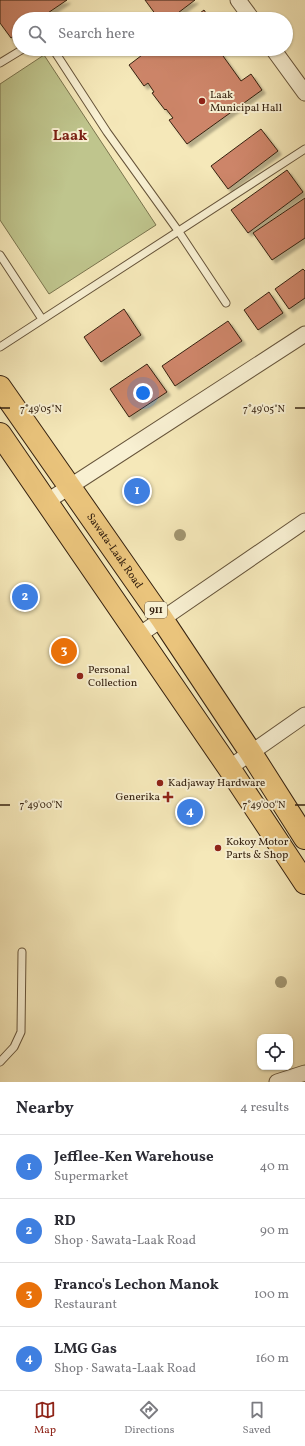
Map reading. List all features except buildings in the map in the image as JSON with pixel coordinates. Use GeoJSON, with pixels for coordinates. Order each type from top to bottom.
{"type":"FeatureCollection","features":[{"type":"Feature","properties":{"kind":"main road","name":"Sawata-Laak Road"},"geometry":{"type":"LineString","coordinates":[[0,387],[162,619],[251,753],[305,838]]}},
{"type":"Feature","properties":{"kind":"main road","name":"911"},"geometry":{"type":"LineString","coordinates":[[0,434],[139,635],[305,883]]}},
{"type":"Feature","properties":{"kind":"street"},"geometry":{"type":"LineString","coordinates":[[238,0],[247,12]]}},
{"type":"Feature","properties":{"kind":"street"},"geometry":{"type":"LineString","coordinates":[[278,56],[305,93]]}},
{"type":"Feature","properties":{"kind":"street"},"geometry":{"type":"LineString","coordinates":[[46,502],[305,334]]}},
{"type":"Feature","properties":{"kind":"street"},"geometry":{"type":"LineString","coordinates":[[139,635],[305,521]]}},
{"type":"Feature","properties":{"kind":"street"},"geometry":{"type":"LineString","coordinates":[[229,768],[305,715]]}},
{"type":"Feature","properties":{"kind":"street"},"geometry":{"type":"LineString","coordinates":[[277,1082],[305,1073]]}},
{"type":"Feature","properties":{"kind":"lane"},"geometry":{"type":"LineString","coordinates":[[0,63],[12,56]]}},
{"type":"Feature","properties":{"kind":"lane"},"geometry":{"type":"LineString","coordinates":[[57,56],[107,132],[179,232],[226,303]]}},
{"type":"Feature","properties":{"kind":"lane"},"geometry":{"type":"LineString","coordinates":[[0,347],[305,149]]}},
{"type":"Feature","properties":{"kind":"lane"},"geometry":{"type":"LineString","coordinates":[[0,255],[42,319]]}},
{"type":"Feature","properties":{"kind":"lane"},"geometry":{"type":"LineString","coordinates":[[0,1062],[14,1048],[21,1032],[22,952]]}},
{"type":"Feature","properties":{"kind":"green space"},"geometry":{"type":"Polygon","coordinates":[[[45,56],[156,225],[49,294],[0,220],[0,84],[45,56]]]}},
{"type":"Feature","properties":{"kind":"place","name":"Laak Municipal Hall"},"geometry":{"type":"Point","coordinates":[202,101]}},
{"type":"Feature","properties":{"kind":"place","name":"Jefflee-Ken Warehouse"},"geometry":{"type":"Point","coordinates":[137,491]}},
{"type":"Feature","properties":{"kind":"place","name":"RD"},"geometry":{"type":"Point","coordinates":[25,597]}},
{"type":"Feature","properties":{"kind":"place","name":"Franco's Lechon Manok"},"geometry":{"type":"Point","coordinates":[64,651]}},
{"type":"Feature","properties":{"kind":"place","name":"Personal Collection"},"geometry":{"type":"Point","coordinates":[80,676]}},
{"type":"Feature","properties":{"kind":"place","name":"Kadjaway Hardware"},"geometry":{"type":"Point","coordinates":[160,783]}},
{"type":"Feature","properties":{"kind":"place","name":"Generika"},"geometry":{"type":"Point","coordinates":[168,797]}},
{"type":"Feature","properties":{"kind":"place","name":"LMG Gas"},"geometry":{"type":"Point","coordinates":[190,812]}},
{"type":"Feature","properties":{"kind":"place","name":"Kokoy Motor Parts & Shop"},"geometry":{"type":"Point","coordinates":[218,848]}},
{"type":"Feature","properties":{"kind":"district","name":"Laak"},"geometry":{"type":"Point","coordinates":[70,136]}}]}
